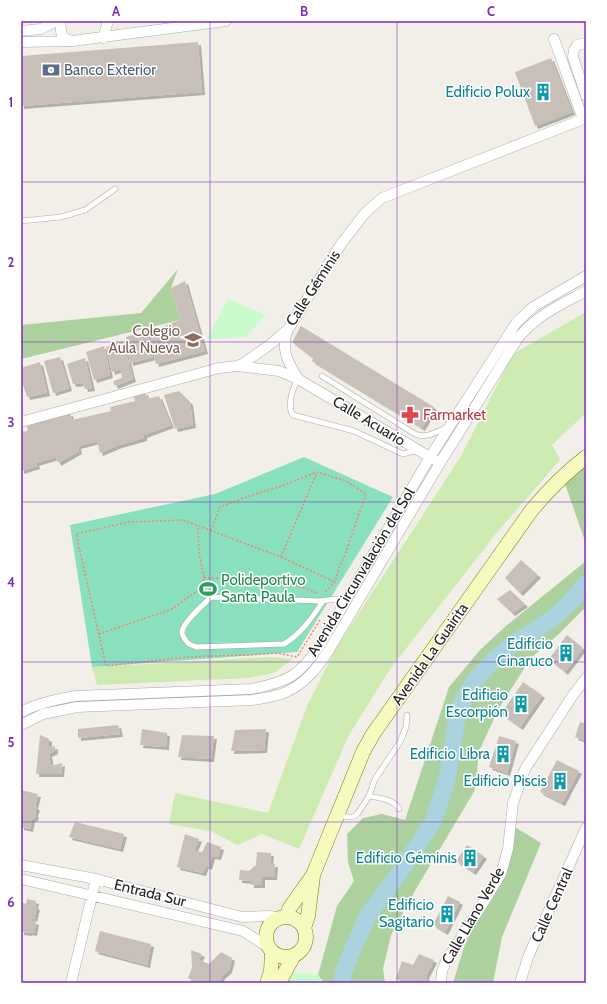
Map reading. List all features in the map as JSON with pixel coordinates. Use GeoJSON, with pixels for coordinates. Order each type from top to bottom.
{"type":"FeatureCollection","features":[{"type":"Feature","properties":{"kind":"street"},"geometry":{"type":"LineString","coordinates":[[21,31],[41,29],[56,21]]}},
{"type":"Feature","properties":{"kind":"street"},"geometry":{"type":"LineString","coordinates":[[60,21],[61,34],[64,38],[72,41]]}},
{"type":"Feature","properties":{"kind":"street"},"geometry":{"type":"LineString","coordinates":[[103,38],[108,21]]}},
{"type":"Feature","properties":{"kind":"street"},"geometry":{"type":"LineString","coordinates":[[21,42],[72,41],[103,38],[226,21]]}},
{"type":"Feature","properties":{"kind":"street"},"geometry":{"type":"LineString","coordinates":[[554,39],[585,118]]}},
{"type":"Feature","properties":{"kind":"street"},"geometry":{"type":"LineString","coordinates":[[586,43],[577,45],[574,50],[573,57],[586,96]]}},
{"type":"Feature","properties":{"kind":"street","name":"Calle Géminis"},"geometry":{"type":"LineString","coordinates":[[21,422],[220,368],[237,366],[257,355],[288,328],[341,244],[365,213],[382,198],[585,118]]}},
{"type":"Feature","properties":{"kind":"street","name":"Avenida Circunvalación del Sol"},"geometry":{"type":"LineString","coordinates":[[21,712],[40,704],[76,696],[244,689],[271,685],[282,682],[292,676],[311,657],[320,645],[430,457],[516,323],[533,307],[586,276]]}},
{"type":"Feature","properties":{"kind":"street","name":"Avenida Circunvalación del Sol"},"geometry":{"type":"LineString","coordinates":[[21,724],[43,714],[77,707],[252,700],[286,692],[310,676],[329,650],[440,463],[518,338],[538,318],[586,291]]}},
{"type":"Feature","properties":{"kind":"street"},"geometry":{"type":"LineString","coordinates":[[288,328],[284,338],[285,353],[298,379]]}},
{"type":"Feature","properties":{"kind":"street","name":"Calle Acuario"},"geometry":{"type":"LineString","coordinates":[[237,366],[279,371],[298,379],[440,463]]}},
{"type":"Feature","properties":{"kind":"street","name":"Avenida La Guairita"},"geometry":{"type":"LineString","coordinates":[[267,983],[271,971],[270,949],[265,937],[268,928],[271,923],[283,917],[313,875],[363,752],[372,734],[531,511],[549,488],[586,457]]}},
{"type":"Feature","properties":{"kind":"street"},"geometry":{"type":"LineString","coordinates":[[320,645],[329,650]]}},
{"type":"Feature","properties":{"kind":"street","name":"Calle Llano Verde"},"geometry":{"type":"LineString","coordinates":[[440,983],[442,971],[446,961],[501,874],[508,849],[513,803],[525,770],[573,695],[586,678]]}},
{"type":"Feature","properties":{"kind":"street","name":"Calle Central"},"geometry":{"type":"LineString","coordinates":[[520,983],[528,957],[586,828]]}},
{"type":"Feature","properties":{"kind":"street","name":"Entrada Sur"},"geometry":{"type":"LineString","coordinates":[[21,865],[96,879],[242,917],[283,917]]}},
{"type":"Feature","properties":{"kind":"street","name":"Avenida La Guairita"},"geometry":{"type":"LineString","coordinates":[[279,983],[294,956],[305,944],[306,938],[304,928],[308,916],[313,875]]}},
{"type":"Feature","properties":{"kind":"street"},"geometry":{"type":"LineString","coordinates":[[71,983],[96,879]]}},
{"type":"Feature","properties":{"kind":"street","name":"Entrada Sur"},"geometry":{"type":"LineString","coordinates":[[21,880],[243,930],[270,949]]}},
{"type":"Feature","properties":{"kind":"street"},"geometry":{"type":"LineString","coordinates":[[283,917],[299,921],[304,928]]}},
{"type":"Feature","properties":{"kind":"street"},"geometry":{"type":"LineString","coordinates":[[270,949],[282,957],[294,956]]}},
{"type":"Feature","properties":{"kind":"lane"},"geometry":{"type":"LineString","coordinates":[[21,221],[61,217],[85,210],[115,190]]}},
{"type":"Feature","properties":{"kind":"lane"},"geometry":{"type":"LineString","coordinates":[[322,376],[415,434],[426,436],[449,427]]}},
{"type":"Feature","properties":{"kind":"lane"},"geometry":{"type":"LineString","coordinates":[[298,379],[290,397],[291,412],[293,415],[354,431],[403,454],[418,450]]}},
{"type":"Feature","properties":{"kind":"lane"},"geometry":{"type":"LineString","coordinates":[[324,601],[309,622],[294,637],[284,644],[196,647],[189,644],[182,635],[182,628],[187,621],[211,597],[324,601],[336,599],[345,600]]}},
{"type":"Feature","properties":{"kind":"lane"},"geometry":{"type":"LineString","coordinates":[[338,816],[353,817],[358,813],[369,796],[375,779],[400,742],[406,727],[407,715]]}},
{"type":"Feature","properties":{"kind":"lane"},"geometry":{"type":"LineString","coordinates":[[369,796],[393,802],[399,809]]}},
{"type":"Feature","properties":{"kind":"path"},"geometry":{"type":"LineString","coordinates":[[204,578],[267,579],[308,589],[321,596],[335,582],[366,494],[346,481],[317,472],[279,487],[220,507],[211,531]]}},
{"type":"Feature","properties":{"kind":"path"},"geometry":{"type":"LineString","coordinates":[[281,557],[317,472]]}},
{"type":"Feature","properties":{"kind":"path"},"geometry":{"type":"LineString","coordinates":[[324,601],[326,611],[297,657],[277,653],[248,656],[206,656],[106,666],[76,534],[130,522],[183,520],[281,557],[335,582]]}},
{"type":"Feature","properties":{"kind":"path"},"geometry":{"type":"LineString","coordinates":[[99,634],[172,609],[201,588],[204,578],[199,552],[198,526]]}},
{"type":"Feature","properties":{"kind":"green space"},"geometry":{"type":"Polygon","coordinates":[[[178,269],[171,288],[180,320],[21,359],[21,325],[141,313],[178,269]]]}},
{"type":"Feature","properties":{"kind":"green space"},"geometry":{"type":"Polygon","coordinates":[[[228,299],[266,315],[245,337],[207,339],[228,299]]]}},
{"type":"Feature","properties":{"kind":"green space"},"geometry":{"type":"Polygon","coordinates":[[[586,312],[586,413],[552,445],[560,460],[499,530],[390,669],[349,735],[299,849],[262,834],[238,845],[211,831],[169,824],[175,793],[268,813],[307,706],[335,650],[461,456],[513,354],[586,312]]]}},
{"type":"Feature","properties":{"kind":"green space","name":"Polideportivo Santa Paula"},"geometry":{"type":"Polygon","coordinates":[[[304,457],[393,497],[297,652],[92,667],[70,525],[215,494],[304,457]]]}},
{"type":"Feature","properties":{"kind":"green space"},"geometry":{"type":"Polygon","coordinates":[[[586,466],[586,544],[565,484],[586,466]]]}},
{"type":"Feature","properties":{"kind":"green space"},"geometry":{"type":"Polygon","coordinates":[[[586,561],[586,607],[559,634],[531,658],[499,708],[479,751],[475,790],[416,889],[391,935],[383,969],[385,983],[324,983],[318,975],[337,906],[354,881],[348,862],[347,834],[363,818],[382,814],[405,820],[449,687],[480,650],[507,625],[586,561]]]}},
{"type":"Feature","properties":{"kind":"green space"},"geometry":{"type":"Polygon","coordinates":[[[271,657],[293,659],[274,673],[248,678],[97,685],[92,667],[271,657]]]}},
{"type":"Feature","properties":{"kind":"green space"},"geometry":{"type":"Polygon","coordinates":[[[515,827],[541,843],[502,937],[493,983],[453,983],[464,947],[515,827]]]}},
{"type":"Feature","properties":{"kind":"green space"},"geometry":{"type":"Polygon","coordinates":[[[291,972],[318,975],[324,983],[283,983],[291,972]]]}},
{"type":"Feature","properties":{"kind":"building"},"geometry":{"type":"Polygon","coordinates":[[[198,42],[202,92],[21,106],[21,56],[198,42]]]}},
{"type":"Feature","properties":{"kind":"building","name":"Edificio Polux"},"geometry":{"type":"Polygon","coordinates":[[[551,58],[572,112],[535,126],[515,72],[551,58]]]}},
{"type":"Feature","properties":{"kind":"building"},"geometry":{"type":"Polygon","coordinates":[[[185,281],[205,351],[156,364],[149,332],[180,320],[171,288],[185,281]]]}},
{"type":"Feature","properties":{"kind":"building"},"geometry":{"type":"Polygon","coordinates":[[[301,326],[434,407],[422,428],[312,361],[313,358],[292,342],[301,326]]]}},
{"type":"Feature","properties":{"kind":"building"},"geometry":{"type":"Polygon","coordinates":[[[147,331],[153,357],[130,363],[126,337],[147,331]]]}},
{"type":"Feature","properties":{"kind":"building"},"geometry":{"type":"Polygon","coordinates":[[[123,341],[133,379],[115,386],[113,381],[122,378],[121,369],[112,372],[106,347],[123,341]]]}},
{"type":"Feature","properties":{"kind":"building"},"geometry":{"type":"Polygon","coordinates":[[[104,346],[110,375],[94,380],[86,352],[104,346]]]}},
{"type":"Feature","properties":{"kind":"building"},"geometry":{"type":"Polygon","coordinates":[[[60,357],[69,388],[53,393],[44,361],[60,357]]]}},
{"type":"Feature","properties":{"kind":"building"},"geometry":{"type":"Polygon","coordinates":[[[85,358],[92,388],[85,389],[83,383],[73,384],[67,364],[85,358]]]}},
{"type":"Feature","properties":{"kind":"building"},"geometry":{"type":"Polygon","coordinates":[[[40,362],[47,393],[27,397],[21,379],[21,368],[40,362]]]}},
{"type":"Feature","properties":{"kind":"building"},"geometry":{"type":"Polygon","coordinates":[[[179,391],[190,402],[193,425],[175,429],[164,395],[179,391]]]}},
{"type":"Feature","properties":{"kind":"building"},"geometry":{"type":"Polygon","coordinates":[[[145,392],[147,399],[159,396],[171,425],[144,435],[144,438],[119,445],[100,453],[97,441],[78,446],[79,451],[58,463],[56,457],[36,463],[37,466],[21,471],[21,432],[28,431],[26,424],[70,413],[72,420],[111,411],[110,407],[135,401],[134,397],[145,392]]]}},
{"type":"Feature","properties":{"kind":"building"},"geometry":{"type":"Polygon","coordinates":[[[521,560],[538,575],[520,593],[505,578],[521,560]]]}},
{"type":"Feature","properties":{"kind":"building"},"geometry":{"type":"Polygon","coordinates":[[[510,590],[525,604],[512,613],[497,599],[510,590]]]}},
{"type":"Feature","properties":{"kind":"building","name":"Edificio Cinaruco"},"geometry":{"type":"Polygon","coordinates":[[[567,635],[583,648],[565,672],[549,659],[567,635]]]}},
{"type":"Feature","properties":{"kind":"building","name":"Edificio Escorpión"},"geometry":{"type":"Polygon","coordinates":[[[523,682],[542,695],[520,727],[501,714],[523,682]]]}},
{"type":"Feature","properties":{"kind":"building"},"geometry":{"type":"Polygon","coordinates":[[[580,722],[586,724],[586,741],[575,737],[580,722]]]}},
{"type":"Feature","properties":{"kind":"building"},"geometry":{"type":"Polygon","coordinates":[[[118,725],[120,734],[78,738],[78,729],[118,725]]]}},
{"type":"Feature","properties":{"kind":"building"},"geometry":{"type":"Polygon","coordinates":[[[142,729],[167,733],[166,747],[140,745],[142,729]]]}},
{"type":"Feature","properties":{"kind":"building"},"geometry":{"type":"Polygon","coordinates":[[[266,729],[264,750],[231,751],[235,730],[266,729]]]}},
{"type":"Feature","properties":{"kind":"building"},"geometry":{"type":"Polygon","coordinates":[[[40,735],[49,739],[49,747],[55,746],[55,751],[49,754],[51,766],[62,763],[61,774],[36,774],[40,735]]]}},
{"type":"Feature","properties":{"kind":"building"},"geometry":{"type":"Polygon","coordinates":[[[182,735],[214,736],[211,759],[178,757],[182,735]]]}},
{"type":"Feature","properties":{"kind":"building","name":"Edificio Libra"},"geometry":{"type":"Polygon","coordinates":[[[499,736],[516,741],[507,773],[489,767],[499,736]]]}},
{"type":"Feature","properties":{"kind":"building","name":"Edificio Piscis"},"geometry":{"type":"Polygon","coordinates":[[[557,760],[579,771],[562,803],[540,792],[557,760]]]}},
{"type":"Feature","properties":{"kind":"building"},"geometry":{"type":"Polygon","coordinates":[[[21,790],[38,794],[35,806],[37,808],[35,813],[36,815],[35,818],[32,819],[30,829],[21,827],[21,790]]]}},
{"type":"Feature","properties":{"kind":"building"},"geometry":{"type":"Polygon","coordinates":[[[75,822],[124,834],[120,849],[69,837],[75,822]]]}},
{"type":"Feature","properties":{"kind":"building"},"geometry":{"type":"Polygon","coordinates":[[[185,834],[199,839],[194,851],[202,852],[207,842],[221,847],[218,857],[212,856],[209,867],[206,865],[203,873],[177,867],[185,834]]]}},
{"type":"Feature","properties":{"kind":"building","name":"Edificio Géminis"},"geometry":{"type":"Polygon","coordinates":[[[467,845],[484,856],[473,872],[456,861],[467,845]]]}},
{"type":"Feature","properties":{"kind":"building"},"geometry":{"type":"Polygon","coordinates":[[[257,852],[271,853],[270,864],[275,864],[274,877],[262,877],[262,885],[251,885],[251,881],[239,880],[240,870],[249,871],[256,865],[257,852]]]}},
{"type":"Feature","properties":{"kind":"building","name":"Edificio Sagitario"},"geometry":{"type":"Polygon","coordinates":[[[448,896],[460,902],[445,932],[433,925],[448,896]]]}},
{"type":"Feature","properties":{"kind":"building"},"geometry":{"type":"Polygon","coordinates":[[[27,899],[36,901],[35,906],[37,907],[34,919],[32,918],[32,921],[36,922],[34,933],[21,932],[21,902],[26,904],[27,899]]]}},
{"type":"Feature","properties":{"kind":"building"},"geometry":{"type":"Polygon","coordinates":[[[100,931],[151,944],[147,965],[95,951],[100,931]]]}},
{"type":"Feature","properties":{"kind":"building"},"geometry":{"type":"Polygon","coordinates":[[[191,950],[202,954],[199,960],[209,964],[221,952],[232,958],[229,970],[222,976],[219,983],[196,983],[197,982],[188,978],[192,968],[191,950]]]}},
{"type":"Feature","properties":{"kind":"building"},"geometry":{"type":"Polygon","coordinates":[[[419,954],[434,960],[426,976],[428,983],[409,983],[396,979],[402,961],[413,965],[419,954]]]}},
{"type":"Feature","properties":{"kind":"waterway"},"geometry":{"type":"LineString","coordinates":[[342,983],[343,974],[349,958],[368,915],[398,875],[433,822],[447,779],[457,718],[464,698],[474,681],[510,646],[552,619],[586,584]]}},
{"type":"Feature","properties":{"kind":"place","name":"Banco Exterior"},"geometry":{"type":"Point","coordinates":[51,70]}},
{"type":"Feature","properties":{"kind":"place","name":"Edificio Polux"},"geometry":{"type":"Point","coordinates":[543,92]}},
{"type":"Feature","properties":{"kind":"place","name":"Colegio Aula Nueva"},"geometry":{"type":"Point","coordinates":[193,340]}},
{"type":"Feature","properties":{"kind":"place","name":"Farmarket"},"geometry":{"type":"Point","coordinates":[410,415]}},
{"type":"Feature","properties":{"kind":"place","name":"Polideportivo Santa Paula"},"geometry":{"type":"Point","coordinates":[208,589]}},
{"type":"Feature","properties":{"kind":"place","name":"Edificio Cinaruco"},"geometry":{"type":"Point","coordinates":[566,653]}},
{"type":"Feature","properties":{"kind":"place","name":"Edificio Escorpión"},"geometry":{"type":"Point","coordinates":[521,704]}},
{"type":"Feature","properties":{"kind":"place","name":"Edificio Libra"},"geometry":{"type":"Point","coordinates":[503,754]}},
{"type":"Feature","properties":{"kind":"place","name":"Edificio Piscis"},"geometry":{"type":"Point","coordinates":[560,781]}},
{"type":"Feature","properties":{"kind":"place","name":"Edificio Géminis"},"geometry":{"type":"Point","coordinates":[470,858]}},
{"type":"Feature","properties":{"kind":"place","name":"Edificio Sagitario"},"geometry":{"type":"Point","coordinates":[447,914]}}]}
